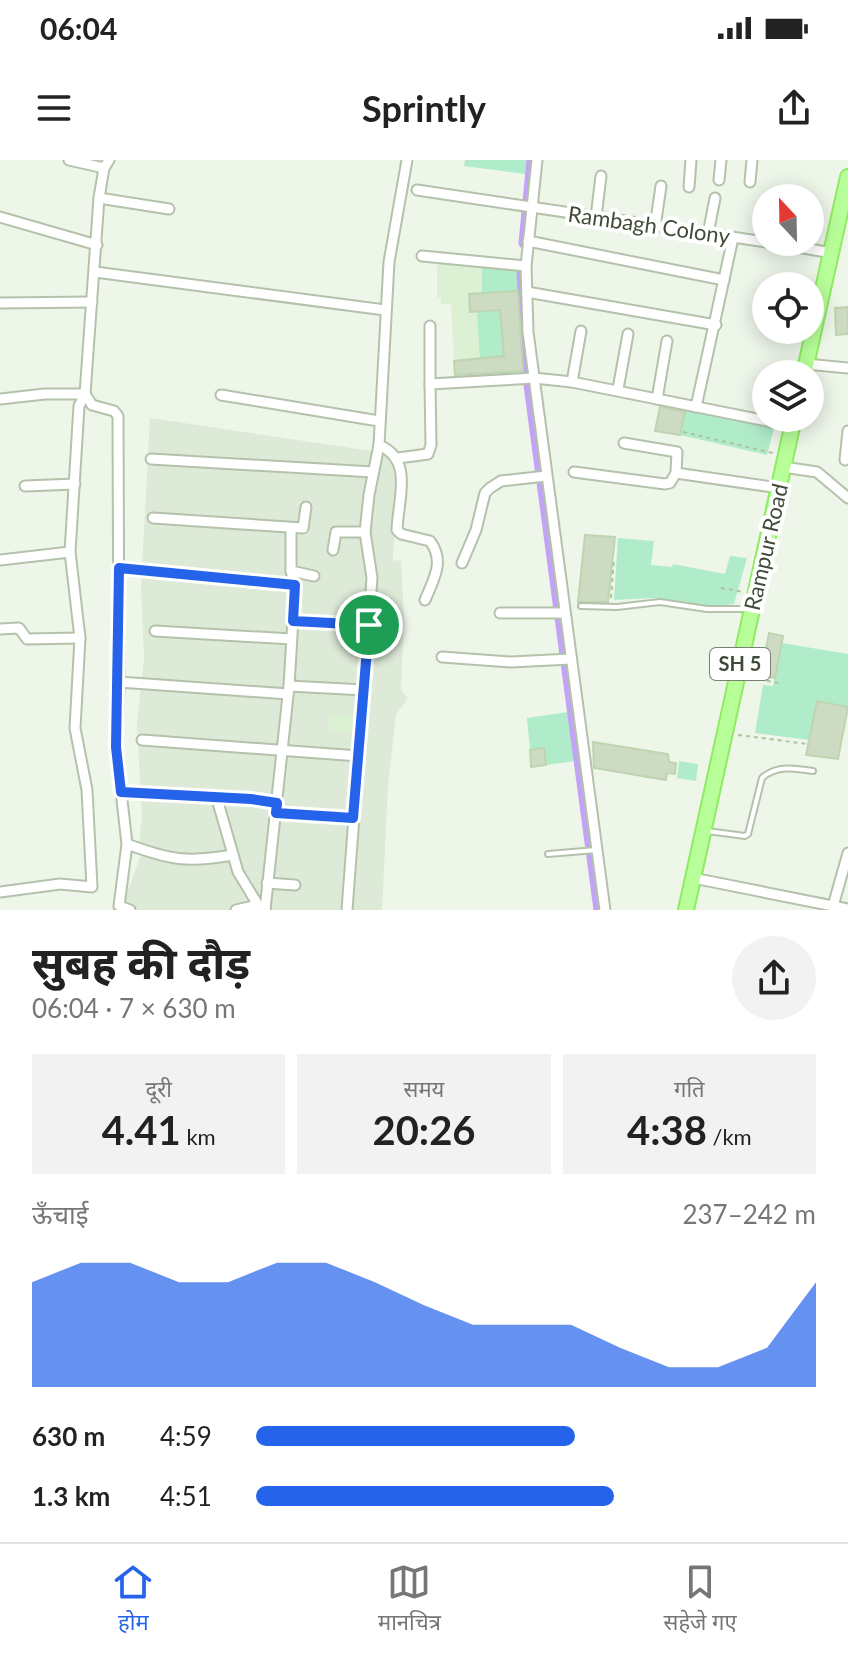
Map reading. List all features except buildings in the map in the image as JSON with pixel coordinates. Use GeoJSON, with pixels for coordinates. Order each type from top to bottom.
{"type":"FeatureCollection","features":[{"type":"Feature","properties":{"kind":"main road"},"geometry":{"type":"LineString","coordinates":[[807,360],[845,205],[848,177]]}},
{"type":"Feature","properties":{"kind":"main road","name":"Rampur Road"},"geometry":{"type":"LineString","coordinates":[[686,910],[791,432]]}},
{"type":"Feature","properties":{"kind":"street"},"geometry":{"type":"LineString","coordinates":[[0,892],[60,884],[92,887],[87,790],[75,728],[80,638],[70,552],[79,406],[85,394],[99,198],[106,164],[69,160]]}},
{"type":"Feature","properties":{"kind":"street"},"geometry":{"type":"LineString","coordinates":[[347,910],[372,578],[365,532],[379,445],[389,262],[407,160]]}},
{"type":"Feature","properties":{"kind":"street"},"geometry":{"type":"LineString","coordinates":[[537,160],[528,207],[528,241],[523,266],[530,378],[593,850],[605,910]]}},
{"type":"Feature","properties":{"kind":"street"},"geometry":{"type":"LineString","coordinates":[[689,187],[691,160]]}},
{"type":"Feature","properties":{"kind":"street"},"geometry":{"type":"LineString","coordinates":[[719,180],[721,160]]}},
{"type":"Feature","properties":{"kind":"street"},"geometry":{"type":"LineString","coordinates":[[750,182],[752,160]]}},
{"type":"Feature","properties":{"kind":"street"},"geometry":{"type":"LineString","coordinates":[[596,217],[601,176]]}},
{"type":"Feature","properties":{"kind":"street"},"geometry":{"type":"LineString","coordinates":[[655,227],[661,186]]}},
{"type":"Feature","properties":{"kind":"street","name":"Rambagh Colony"},"geometry":{"type":"LineString","coordinates":[[417,190],[752,240]]}},
{"type":"Feature","properties":{"kind":"street"},"geometry":{"type":"LineString","coordinates":[[99,198],[169,209]]}},
{"type":"Feature","properties":{"kind":"street"},"geometry":{"type":"LineString","coordinates":[[708,234],[715,198]]}},
{"type":"Feature","properties":{"kind":"street"},"geometry":{"type":"LineString","coordinates":[[0,217],[97,245]]}},
{"type":"Feature","properties":{"kind":"street"},"geometry":{"type":"LineString","coordinates":[[696,407],[733,238]]}},
{"type":"Feature","properties":{"kind":"street"},"geometry":{"type":"LineString","coordinates":[[528,241],[724,280]]}},
{"type":"Feature","properties":{"kind":"street","name":"Rambagh Colony"},"geometry":{"type":"LineString","coordinates":[[824,252],[832,253]]}},
{"type":"Feature","properties":{"kind":"street"},"geometry":{"type":"LineString","coordinates":[[422,256],[523,266]]}},
{"type":"Feature","properties":{"kind":"street"},"geometry":{"type":"LineString","coordinates":[[95,272],[385,310]]}},
{"type":"Feature","properties":{"kind":"street"},"geometry":{"type":"LineString","coordinates":[[527,292],[716,325]]}},
{"type":"Feature","properties":{"kind":"street"},"geometry":{"type":"LineString","coordinates":[[0,303],[92,302]]}},
{"type":"Feature","properties":{"kind":"street"},"geometry":{"type":"LineString","coordinates":[[398,458],[428,454],[431,445],[430,326]]}},
{"type":"Feature","properties":{"kind":"street"},"geometry":{"type":"LineString","coordinates":[[572,382],[581,331]]}},
{"type":"Feature","properties":{"kind":"street"},"geometry":{"type":"LineString","coordinates":[[618,389],[628,334]]}},
{"type":"Feature","properties":{"kind":"street"},"geometry":{"type":"LineString","coordinates":[[657,399],[667,341]]}},
{"type":"Feature","properties":{"kind":"street"},"geometry":{"type":"LineString","coordinates":[[824,369],[848,368]]}},
{"type":"Feature","properties":{"kind":"street"},"geometry":{"type":"LineString","coordinates":[[430,384],[530,378],[572,382],[752,416]]}},
{"type":"Feature","properties":{"kind":"street"},"geometry":{"type":"LineString","coordinates":[[0,399],[85,394]]}},
{"type":"Feature","properties":{"kind":"street"},"geometry":{"type":"LineString","coordinates":[[85,394],[92,405],[114,411],[118,416],[119,682],[116,747],[127,844],[119,906],[130,910]]}},
{"type":"Feature","properties":{"kind":"street"},"geometry":{"type":"LineString","coordinates":[[221,395],[379,421]]}},
{"type":"Feature","properties":{"kind":"street"},"geometry":{"type":"LineString","coordinates":[[845,460],[848,431]]}},
{"type":"Feature","properties":{"kind":"street"},"geometry":{"type":"LineString","coordinates":[[574,472],[670,483],[676,473],[677,452],[624,443]]}},
{"type":"Feature","properties":{"kind":"street"},"geometry":{"type":"LineString","coordinates":[[379,445],[392,450],[398,458],[401,492],[397,530],[401,534],[430,541],[440,565],[425,600]]}},
{"type":"Feature","properties":{"kind":"street"},"geometry":{"type":"LineString","coordinates":[[151,459],[373,472]]}},
{"type":"Feature","properties":{"kind":"street"},"geometry":{"type":"LineString","coordinates":[[784,462],[817,472],[848,498]]}},
{"type":"Feature","properties":{"kind":"street"},"geometry":{"type":"LineString","coordinates":[[676,473],[779,488]]}},
{"type":"Feature","properties":{"kind":"street"},"geometry":{"type":"LineString","coordinates":[[462,563],[476,530],[485,493],[501,481],[544,476]]}},
{"type":"Feature","properties":{"kind":"street"},"geometry":{"type":"LineString","coordinates":[[25,486],[75,484]]}},
{"type":"Feature","properties":{"kind":"street"},"geometry":{"type":"LineString","coordinates":[[153,518],[303,528],[306,507]]}},
{"type":"Feature","properties":{"kind":"street"},"geometry":{"type":"LineString","coordinates":[[263,908],[277,808],[288,690],[295,585],[291,571],[291,528]]}},
{"type":"Feature","properties":{"kind":"street"},"geometry":{"type":"LineString","coordinates":[[333,550],[336,532],[365,532]]}},
{"type":"Feature","properties":{"kind":"street"},"geometry":{"type":"LineString","coordinates":[[0,560],[70,552]]}},
{"type":"Feature","properties":{"kind":"street"},"geometry":{"type":"LineString","coordinates":[[146,571],[295,585]]}},
{"type":"Feature","properties":{"kind":"street"},"geometry":{"type":"LineString","coordinates":[[291,571],[314,576]]}},
{"type":"Feature","properties":{"kind":"street"},"geometry":{"type":"LineString","coordinates":[[500,613],[561,613]]}},
{"type":"Feature","properties":{"kind":"street"},"geometry":{"type":"LineString","coordinates":[[293,621],[369,625]]}},
{"type":"Feature","properties":{"kind":"street"},"geometry":{"type":"LineString","coordinates":[[0,629],[19,628],[27,639],[80,638]]}},
{"type":"Feature","properties":{"kind":"street"},"geometry":{"type":"LineString","coordinates":[[155,631],[291,639]]}},
{"type":"Feature","properties":{"kind":"street"},"geometry":{"type":"LineString","coordinates":[[442,657],[511,662],[567,660]]}},
{"type":"Feature","properties":{"kind":"street"},"geometry":{"type":"LineString","coordinates":[[119,682],[288,690],[364,690]]}},
{"type":"Feature","properties":{"kind":"street"},"geometry":{"type":"LineString","coordinates":[[142,740],[359,756]]}},
{"type":"Feature","properties":{"kind":"street"},"geometry":{"type":"LineString","coordinates":[[121,792],[251,799],[277,808],[353,818]]}},
{"type":"Feature","properties":{"kind":"street"},"geometry":{"type":"LineString","coordinates":[[217,799],[238,872],[263,908]]}},
{"type":"Feature","properties":{"kind":"street"},"geometry":{"type":"LineString","coordinates":[[127,844],[153,854],[188,861],[233,855]]}},
{"type":"Feature","properties":{"kind":"street"},"geometry":{"type":"LineString","coordinates":[[833,906],[848,853]]}},
{"type":"Feature","properties":{"kind":"street"},"geometry":{"type":"LineString","coordinates":[[693,878],[848,909]]}},
{"type":"Feature","properties":{"kind":"street"},"geometry":{"type":"LineString","coordinates":[[267,883],[295,885]]}},
{"type":"Feature","properties":{"kind":"street"},"geometry":{"type":"LineString","coordinates":[[236,910],[263,908]]}},
{"type":"Feature","properties":{"kind":"lane"},"geometry":{"type":"LineString","coordinates":[[119,568],[142,568],[146,571]]}},
{"type":"Feature","properties":{"kind":"lane"},"geometry":{"type":"LineString","coordinates":[[581,606],[610,607],[660,602],[707,609],[753,602]]}},
{"type":"Feature","properties":{"kind":"lane"},"geometry":{"type":"LineString","coordinates":[[704,831],[745,836],[762,778],[766,774],[785,768],[813,771]]}},
{"type":"Feature","properties":{"kind":"lane"},"geometry":{"type":"LineString","coordinates":[[548,854],[593,850]]}},
{"type":"Feature","properties":{"kind":"path"},"geometry":{"type":"LineString","coordinates":[[683,432],[784,462]]}},
{"type":"Feature","properties":{"kind":"path"},"geometry":{"type":"LineString","coordinates":[[610,607],[614,559]]}},
{"type":"Feature","properties":{"kind":"path"},"geometry":{"type":"LineString","coordinates":[[721,588],[753,602]]}},
{"type":"Feature","properties":{"kind":"path"},"geometry":{"type":"LineString","coordinates":[[738,676],[779,683]]}},
{"type":"Feature","properties":{"kind":"path"},"geometry":{"type":"LineString","coordinates":[[726,733],[808,744]]}},
{"type":"Feature","properties":{"kind":"shaded area"},"geometry":{"type":"Polygon","coordinates":[[[437,262],[518,270],[524,375],[455,379],[451,304],[441,304],[441,298],[437,297],[437,262]]]}},
{"type":"Feature","properties":{"kind":"shaded area"},"geometry":{"type":"Polygon","coordinates":[[[150,418],[392,454],[397,465],[393,560],[401,561],[404,619],[401,690],[408,698],[396,715],[388,786],[382,910],[121,910],[141,855],[137,725],[144,658],[141,587],[150,418]]]}},
{"type":"Feature","properties":{"kind":"shaded area"},"geometry":{"type":"Polygon","coordinates":[[[329,714],[358,715],[356,733],[328,731],[329,714]]]}},
{"type":"Feature","properties":{"kind":"green space"},"geometry":{"type":"Polygon","coordinates":[[[465,160],[527,160],[525,174],[464,166],[465,160]]]}},
{"type":"Feature","properties":{"kind":"green space"},"geometry":{"type":"Polygon","coordinates":[[[482,266],[518,270],[518,291],[482,293],[482,266]]]}},
{"type":"Feature","properties":{"kind":"green space"},"geometry":{"type":"Polygon","coordinates":[[[500,310],[504,356],[480,359],[477,311],[500,310]]]}},
{"type":"Feature","properties":{"kind":"green space"},"geometry":{"type":"Polygon","coordinates":[[[686,407],[752,424],[752,432],[773,432],[767,455],[680,435],[686,407]]]}},
{"type":"Feature","properties":{"kind":"green space"},"geometry":{"type":"Polygon","coordinates":[[[618,538],[654,541],[651,565],[672,567],[673,564],[725,574],[730,556],[747,558],[734,604],[709,607],[653,598],[614,600],[618,538]]]}},
{"type":"Feature","properties":{"kind":"green space"},"geometry":{"type":"Polygon","coordinates":[[[782,643],[848,654],[848,707],[817,701],[809,740],[755,733],[763,685],[773,686],[782,643]]]}},
{"type":"Feature","properties":{"kind":"green space"},"geometry":{"type":"Polygon","coordinates":[[[568,712],[575,761],[546,765],[544,748],[530,750],[527,718],[568,712]]]}},
{"type":"Feature","properties":{"kind":"green space"},"geometry":{"type":"Polygon","coordinates":[[[679,761],[698,764],[696,781],[677,778],[679,761]]]}},
{"type":"Feature","properties":{"kind":"waterway"},"geometry":{"type":"LineString","coordinates":[[524,243],[532,160]]}},
{"type":"Feature","properties":{"kind":"waterway"},"geometry":{"type":"LineString","coordinates":[[522,272],[527,370],[599,910]]}},
{"type":"Feature","properties":{"kind":"route"},"geometry":{"type":"LineString","coordinates":[[119,568],[295,585],[293,621],[369,625],[353,818],[276,813],[277,803],[251,799],[121,792],[116,747],[119,568]]}}]}
